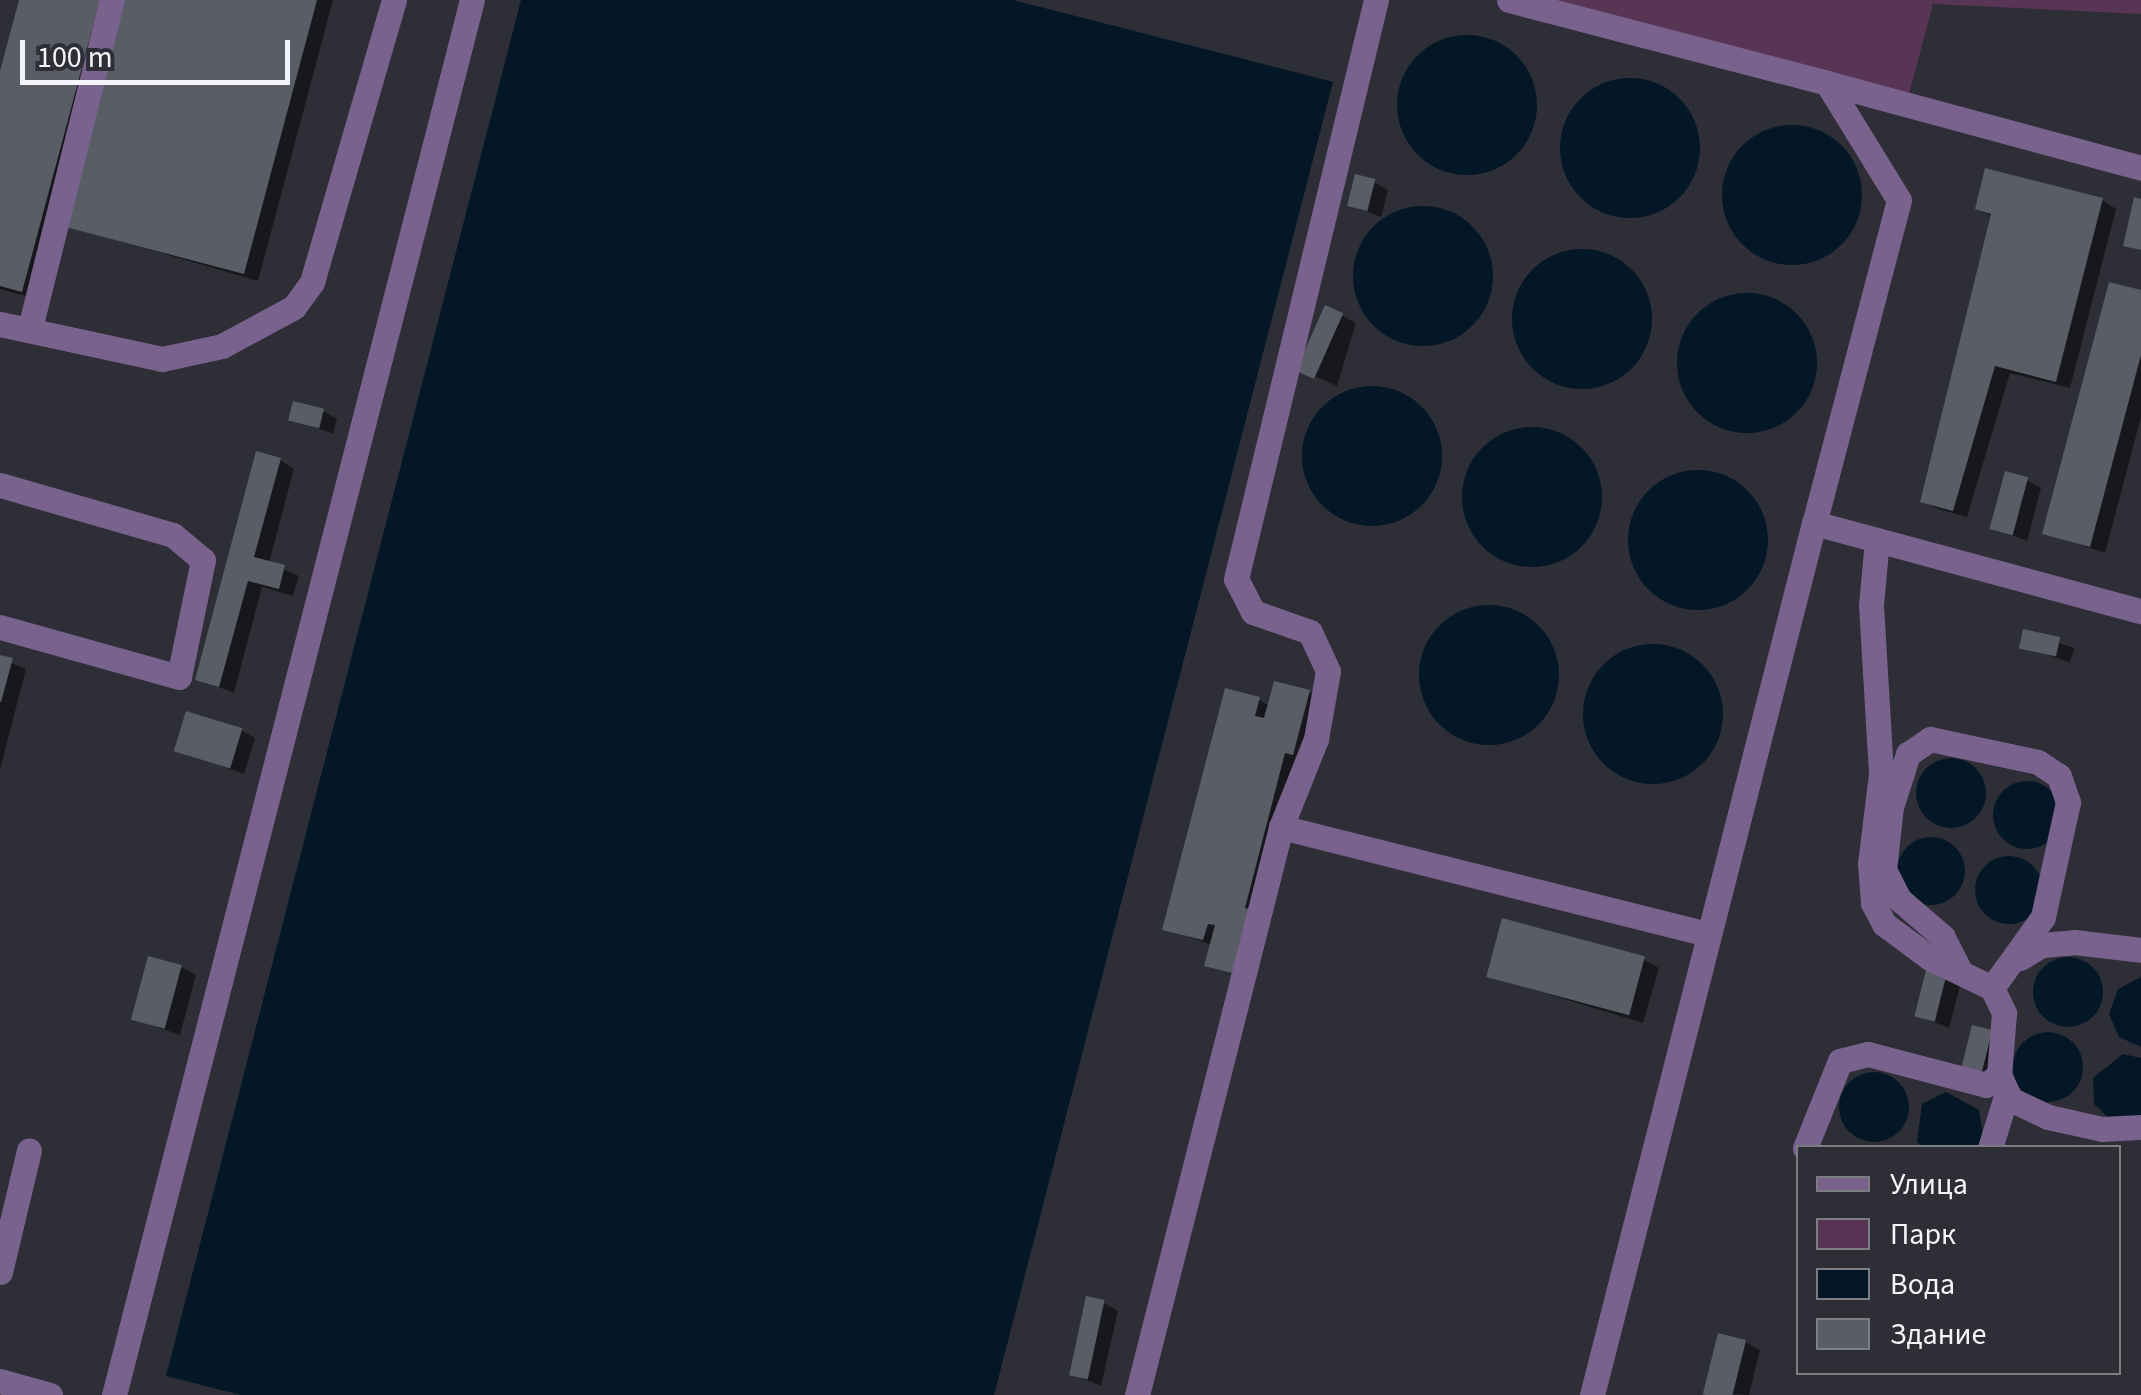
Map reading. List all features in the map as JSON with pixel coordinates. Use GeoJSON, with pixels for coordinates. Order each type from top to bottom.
{"type":"FeatureCollection","features":[{"type":"Feature","properties":{"kind":"lane"},"geometry":{"type":"LineString","coordinates":[[30,328],[112,0]]}},
{"type":"Feature","properties":{"kind":"lane"},"geometry":{"type":"LineString","coordinates":[[0,324],[162,360],[222,346],[294,307],[312,282],[394,0]]}},
{"type":"Feature","properties":{"kind":"lane"},"geometry":{"type":"LineString","coordinates":[[114,1395],[472,0]]}},
{"type":"Feature","properties":{"kind":"lane"},"geometry":{"type":"LineString","coordinates":[[1137,1395],[1282,827],[1316,739],[1328,672],[1310,632],[1254,612],[1236,579],[1376,0]]}},
{"type":"Feature","properties":{"kind":"lane"},"geometry":{"type":"LineString","coordinates":[[1509,0],[2141,168]]}},
{"type":"Feature","properties":{"kind":"lane"},"geometry":{"type":"LineString","coordinates":[[1592,1395],[1706,934],[1743,813],[1899,200],[1827,83]]}},
{"type":"Feature","properties":{"kind":"lane"},"geometry":{"type":"LineString","coordinates":[[0,484],[174,535],[203,560],[179,677],[0,626]]}},
{"type":"Feature","properties":{"kind":"lane"},"geometry":{"type":"LineString","coordinates":[[1814,523],[2141,610]]}},
{"type":"Feature","properties":{"kind":"lane"},"geometry":{"type":"LineString","coordinates":[[1878,540],[1871,605],[1881,774],[1870,863],[1873,903],[1884,924],[1930,958],[1992,988],[2004,1013],[2003,1084],[1991,1145]]}},
{"type":"Feature","properties":{"kind":"lane"},"geometry":{"type":"LineString","coordinates":[[1959,969],[1943,937],[1899,900],[1884,869],[1891,807],[1908,754],[1930,738],[2038,762],[2059,776],[2068,802],[2043,917],[2018,960],[1992,988]]}},
{"type":"Feature","properties":{"kind":"lane"},"geometry":{"type":"LineString","coordinates":[[1282,827],[1706,934]]}},
{"type":"Feature","properties":{"kind":"lane"},"geometry":{"type":"LineString","coordinates":[[2018,960],[2042,945],[2074,942],[2141,950]]}},
{"type":"Feature","properties":{"kind":"lane"},"geometry":{"type":"LineString","coordinates":[[1806,1145],[1840,1062],[1868,1054],[1986,1084],[2003,1084],[2048,1117],[2129,1132],[2141,1127]]}},
{"type":"Feature","properties":{"kind":"lane"},"geometry":{"type":"LineString","coordinates":[[0,1272],[29,1150]]}},
{"type":"Feature","properties":{"kind":"lane"},"geometry":{"type":"LineString","coordinates":[[0,1381],[50,1395]]}},
{"type":"Feature","properties":{"kind":"green space"},"geometry":{"type":"Polygon","coordinates":[[[1551,0],[2141,0],[2141,14],[1933,4],[1909,94],[1551,0]]]}},
{"type":"Feature","properties":{"kind":"water"},"geometry":{"type":"Polygon","coordinates":[[[521,0],[1013,0],[1333,82],[994,1395],[241,1395],[166,1376],[521,0]]]}},
{"type":"Feature","properties":{"kind":"water"},"geometry":{"type":"Polygon","coordinates":[[[1467,35],[1494,41],[1516,56],[1531,78],[1537,105],[1531,132],[1516,154],[1494,169],[1467,175],[1440,169],[1418,154],[1403,132],[1397,105],[1403,78],[1418,56],[1440,41],[1467,35]]]}},
{"type":"Feature","properties":{"kind":"water"},"geometry":{"type":"Polygon","coordinates":[[[1630,78],[1657,84],[1679,99],[1694,121],[1700,148],[1694,175],[1679,197],[1657,212],[1630,218],[1603,212],[1581,197],[1566,175],[1560,148],[1566,121],[1581,99],[1603,84],[1630,78]]]}},
{"type":"Feature","properties":{"kind":"water"},"geometry":{"type":"Polygon","coordinates":[[[1792,125],[1819,131],[1841,146],[1856,168],[1862,195],[1856,222],[1841,244],[1819,259],[1792,265],[1765,259],[1743,244],[1728,222],[1722,195],[1728,168],[1743,146],[1765,131],[1792,125]]]}},
{"type":"Feature","properties":{"kind":"water"},"geometry":{"type":"Polygon","coordinates":[[[1423,206],[1450,212],[1472,227],[1487,249],[1493,276],[1487,303],[1472,325],[1450,340],[1423,346],[1396,340],[1374,325],[1359,303],[1353,276],[1359,249],[1374,227],[1396,212],[1423,206]]]}},
{"type":"Feature","properties":{"kind":"water"},"geometry":{"type":"Polygon","coordinates":[[[1582,249],[1609,255],[1631,270],[1646,292],[1652,319],[1646,346],[1631,368],[1609,383],[1582,389],[1555,383],[1533,368],[1518,346],[1512,319],[1518,292],[1533,270],[1555,255],[1582,249]]]}},
{"type":"Feature","properties":{"kind":"water"},"geometry":{"type":"Polygon","coordinates":[[[1747,293],[1774,299],[1796,314],[1811,336],[1817,363],[1811,390],[1796,412],[1774,427],[1747,433],[1720,427],[1698,412],[1683,390],[1677,363],[1683,336],[1698,314],[1720,299],[1747,293]]]}},
{"type":"Feature","properties":{"kind":"water"},"geometry":{"type":"Polygon","coordinates":[[[1372,386],[1399,392],[1421,407],[1436,429],[1442,456],[1436,483],[1421,505],[1399,520],[1372,526],[1345,520],[1323,505],[1308,483],[1302,456],[1308,429],[1323,407],[1345,392],[1372,386]]]}},
{"type":"Feature","properties":{"kind":"water"},"geometry":{"type":"Polygon","coordinates":[[[1532,427],[1559,433],[1581,448],[1596,470],[1602,497],[1596,524],[1581,546],[1559,561],[1532,567],[1505,561],[1483,546],[1468,524],[1462,497],[1468,470],[1483,448],[1505,433],[1532,427]]]}},
{"type":"Feature","properties":{"kind":"water"},"geometry":{"type":"Polygon","coordinates":[[[1698,470],[1725,476],[1747,491],[1762,513],[1768,540],[1762,567],[1747,589],[1725,604],[1698,610],[1671,604],[1649,589],[1634,567],[1628,540],[1634,513],[1649,491],[1671,476],[1698,470]]]}},
{"type":"Feature","properties":{"kind":"water"},"geometry":{"type":"Polygon","coordinates":[[[1489,605],[1516,611],[1538,626],[1553,648],[1559,675],[1553,702],[1538,724],[1516,739],[1489,745],[1462,739],[1440,724],[1425,702],[1419,675],[1425,648],[1440,626],[1462,611],[1489,605]]]}},
{"type":"Feature","properties":{"kind":"water"},"geometry":{"type":"Polygon","coordinates":[[[1653,644],[1680,650],[1702,665],[1717,687],[1723,714],[1717,741],[1702,763],[1680,778],[1653,784],[1626,778],[1604,763],[1589,741],[1583,714],[1589,687],[1604,665],[1626,650],[1653,644]]]}},
{"type":"Feature","properties":{"kind":"water"},"geometry":{"type":"Polygon","coordinates":[[[1951,758],[1976,768],[1986,793],[1976,818],[1951,828],[1926,818],[1916,793],[1926,768],[1951,758]]]}},
{"type":"Feature","properties":{"kind":"water"},"geometry":{"type":"Polygon","coordinates":[[[2027,781],[2040,783],[2051,791],[2059,802],[2059,828],[2051,839],[2040,847],[2027,849],[2014,847],[2003,839],[1995,828],[1993,815],[1995,802],[2003,791],[2014,783],[2027,781]]]}},
{"type":"Feature","properties":{"kind":"water"},"geometry":{"type":"Polygon","coordinates":[[[1931,837],[1944,839],[1955,847],[1963,858],[1963,884],[1955,895],[1944,903],[1931,905],[1918,903],[1907,895],[1899,884],[1897,871],[1899,858],[1907,847],[1918,839],[1931,837]]]}},
{"type":"Feature","properties":{"kind":"water"},"geometry":{"type":"Polygon","coordinates":[[[2009,856],[2022,858],[2033,866],[2041,877],[2041,903],[2033,914],[2022,922],[2009,924],[1996,922],[1985,914],[1977,903],[1975,890],[1977,877],[1985,866],[1996,858],[2009,856]]]}},
{"type":"Feature","properties":{"kind":"water"},"geometry":{"type":"Polygon","coordinates":[[[2068,957],[2093,967],[2103,992],[2093,1017],[2068,1027],[2043,1017],[2033,992],[2043,967],[2068,957]]]}},
{"type":"Feature","properties":{"kind":"water"},"geometry":{"type":"Polygon","coordinates":[[[2141,977],[2141,1047],[2119,1037],[2109,1014],[2118,989],[2141,977]]]}},
{"type":"Feature","properties":{"kind":"water"},"geometry":{"type":"Polygon","coordinates":[[[2048,1032],[2073,1042],[2083,1067],[2073,1092],[2048,1102],[2023,1092],[2013,1067],[2023,1042],[2048,1032]]]}},
{"type":"Feature","properties":{"kind":"water"},"geometry":{"type":"Polygon","coordinates":[[[2123,1054],[2141,1058],[2141,1121],[2114,1123],[2094,1104],[2093,1078],[2123,1054]]]}},
{"type":"Feature","properties":{"kind":"water"},"geometry":{"type":"Polygon","coordinates":[[[1874,1072],[1899,1082],[1909,1107],[1899,1132],[1874,1142],[1849,1132],[1839,1107],[1849,1082],[1874,1072]]]}},
{"type":"Feature","properties":{"kind":"water"},"geometry":{"type":"Polygon","coordinates":[[[1946,1092],[1979,1110],[1983,1136],[1978,1145],[1920,1145],[1922,1104],[1946,1092]]]}},
{"type":"Feature","properties":{"kind":"building"},"geometry":{"type":"Polygon","coordinates":[[[19,0],[100,0],[22,292],[0,286],[0,71],[19,0]]]}},
{"type":"Feature","properties":{"kind":"building"},"geometry":{"type":"Polygon","coordinates":[[[123,0],[317,0],[244,274],[62,226],[123,0]]]}},
{"type":"Feature","properties":{"kind":"building"},"geometry":{"type":"Polygon","coordinates":[[[1985,168],[2103,198],[2056,382],[1995,366],[1953,511],[1920,502],[1991,214],[1975,209],[1985,168]]]}},
{"type":"Feature","properties":{"kind":"building"},"geometry":{"type":"Polygon","coordinates":[[[1355,174],[1375,179],[1367,211],[1347,206],[1355,174]]]}},
{"type":"Feature","properties":{"kind":"building"},"geometry":{"type":"Polygon","coordinates":[[[2134,197],[2141,199],[2141,250],[2123,246],[2134,197]]]}},
{"type":"Feature","properties":{"kind":"building"},"geometry":{"type":"Polygon","coordinates":[[[2109,282],[2141,290],[2141,355],[2090,547],[2042,534],[2109,282]]]}},
{"type":"Feature","properties":{"kind":"building"},"geometry":{"type":"Polygon","coordinates":[[[1325,305],[1343,313],[1314,379],[1296,371],[1325,305]]]}},
{"type":"Feature","properties":{"kind":"building"},"geometry":{"type":"Polygon","coordinates":[[[293,401],[324,409],[319,428],[288,420],[293,401]]]}},
{"type":"Feature","properties":{"kind":"building"},"geometry":{"type":"Polygon","coordinates":[[[256,451],[281,458],[254,557],[285,565],[279,589],[248,581],[219,687],[195,680],[256,451]]]}},
{"type":"Feature","properties":{"kind":"building"},"geometry":{"type":"Polygon","coordinates":[[[2005,471],[2028,477],[2013,535],[1989,529],[2005,471]]]}},
{"type":"Feature","properties":{"kind":"building"},"geometry":{"type":"Polygon","coordinates":[[[2023,629],[2060,637],[2056,656],[2019,649],[2023,629]]]}},
{"type":"Feature","properties":{"kind":"building"},"geometry":{"type":"Polygon","coordinates":[[[0,655],[13,658],[1,702],[0,702],[0,655]]]}},
{"type":"Feature","properties":{"kind":"building"},"geometry":{"type":"Polygon","coordinates":[[[1274,681],[1310,690],[1293,755],[1285,753],[1245,908],[1253,910],[1236,974],[1204,966],[1215,925],[1208,924],[1203,940],[1162,930],[1225,688],[1260,697],[1255,716],[1264,718],[1274,681]]]}},
{"type":"Feature","properties":{"kind":"building"},"geometry":{"type":"Polygon","coordinates":[[[186,711],[242,728],[230,768],[174,751],[186,711]]]}},
{"type":"Feature","properties":{"kind":"building"},"geometry":{"type":"Polygon","coordinates":[[[1502,918],[1645,956],[1629,1015],[1486,977],[1502,918]]]}},
{"type":"Feature","properties":{"kind":"building"},"geometry":{"type":"Polygon","coordinates":[[[148,956],[182,965],[165,1029],[131,1020],[148,956]]]}},
{"type":"Feature","properties":{"kind":"building"},"geometry":{"type":"Polygon","coordinates":[[[1927,966],[1947,971],[1935,1022],[1914,1016],[1927,966]]]}},
{"type":"Feature","properties":{"kind":"building"},"geometry":{"type":"Polygon","coordinates":[[[1972,1025],[1992,1030],[1980,1080],[1960,1074],[1972,1025]]]}},
{"type":"Feature","properties":{"kind":"building"},"geometry":{"type":"Polygon","coordinates":[[[1086,1296],[1105,1300],[1088,1379],[1069,1375],[1086,1296]]]}},
{"type":"Feature","properties":{"kind":"building"},"geometry":{"type":"Polygon","coordinates":[[[1718,1333],[1746,1340],[1732,1395],[1703,1394],[1718,1333]]]}}]}
